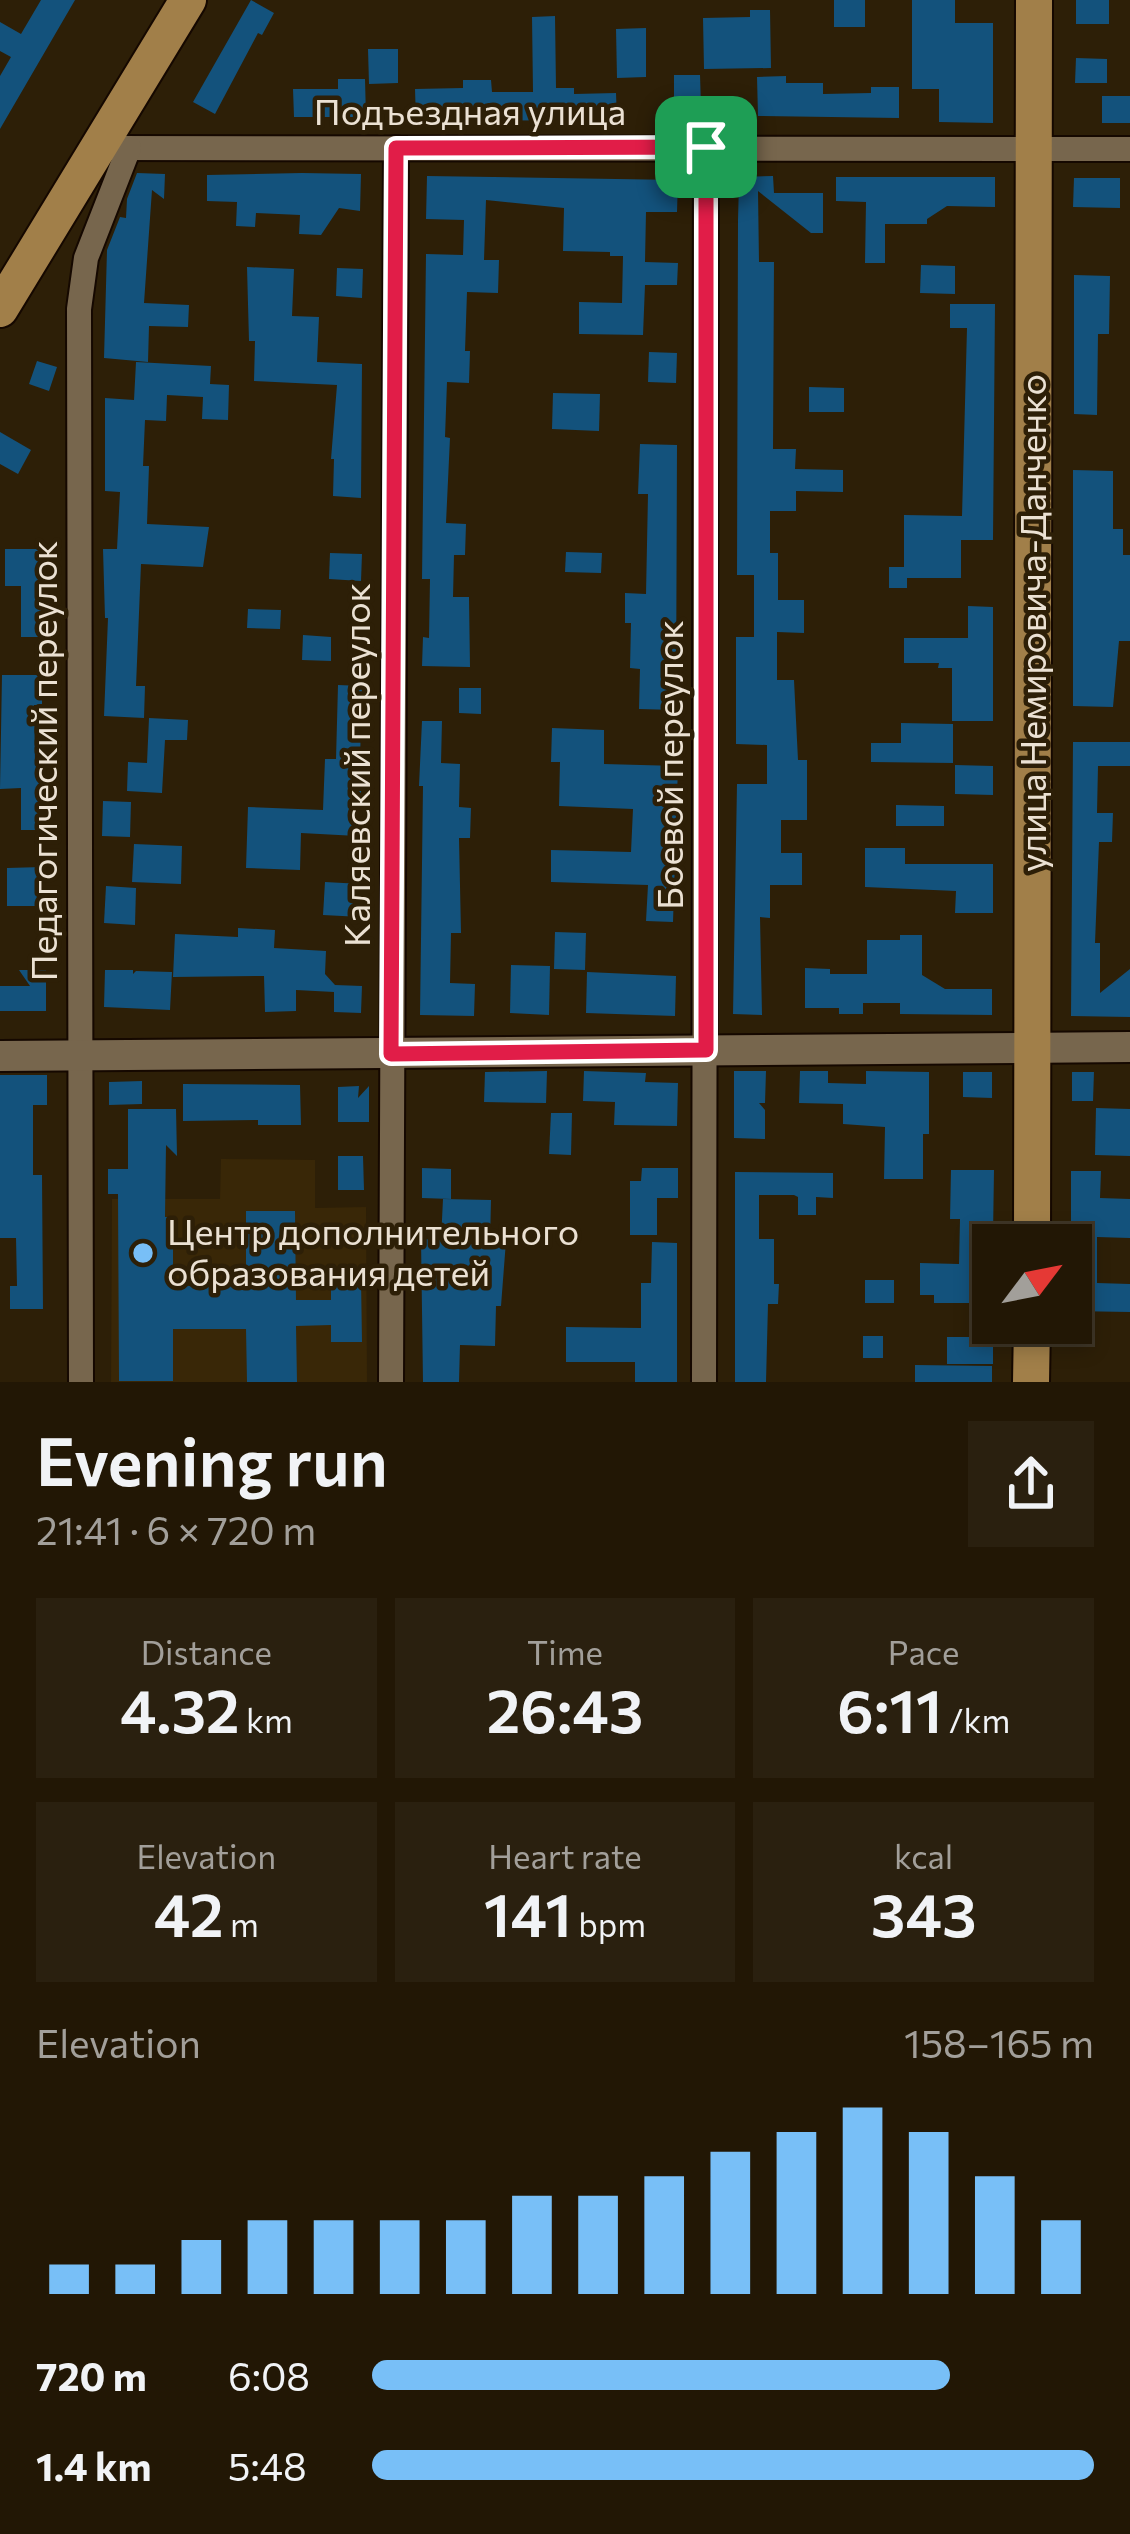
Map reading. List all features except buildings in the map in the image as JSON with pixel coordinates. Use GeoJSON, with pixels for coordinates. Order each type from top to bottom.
{"type":"FeatureCollection","features":[{"type":"Feature","properties":{"kind":"main road"},"geometry":{"type":"LineString","coordinates":[[0,309],[113,148],[188,0]]}},
{"type":"Feature","properties":{"kind":"main road","name":"улица Немировича-Данченко"},"geometry":{"type":"LineString","coordinates":[[1032,1224],[1034,0]]}},
{"type":"Feature","properties":{"kind":"main road"},"geometry":{"type":"LineString","coordinates":[[1031,1382],[1032,1344]]}},
{"type":"Feature","properties":{"kind":"street","name":"Боевой переулок"},"geometry":{"type":"LineString","coordinates":[[704,1382],[706,147]]}},
{"type":"Feature","properties":{"kind":"street","name":"Подъездная улица"},"geometry":{"type":"LineString","coordinates":[[113,148],[1130,149]]}},
{"type":"Feature","properties":{"kind":"street","name":"Педагогический переулок"},"geometry":{"type":"LineString","coordinates":[[82,1382],[79,309],[86,258],[113,148]]}},
{"type":"Feature","properties":{"kind":"street","name":"Каляевский переулок"},"geometry":{"type":"LineString","coordinates":[[391,1382],[396,148]]}},
{"type":"Feature","properties":{"kind":"street"},"geometry":{"type":"LineString","coordinates":[[0,1056],[1130,1047]]}},
{"type":"Feature","properties":{"kind":"shaded area"},"geometry":{"type":"Polygon","coordinates":[[[221,1159],[315,1160],[315,1208],[366,1207],[367,1382],[111,1382],[112,1199],[220,1199],[221,1159]]]}},
{"type":"Feature","properties":{"kind":"place","name":"Центр дополнительного образования детей"},"geometry":{"type":"Point","coordinates":[143,1253]}},
{"type":"Feature","properties":{"kind":"route"},"geometry":{"type":"LineString","coordinates":[[706,147],[706,1050],[391,1054],[396,148],[706,147]]}}]}
